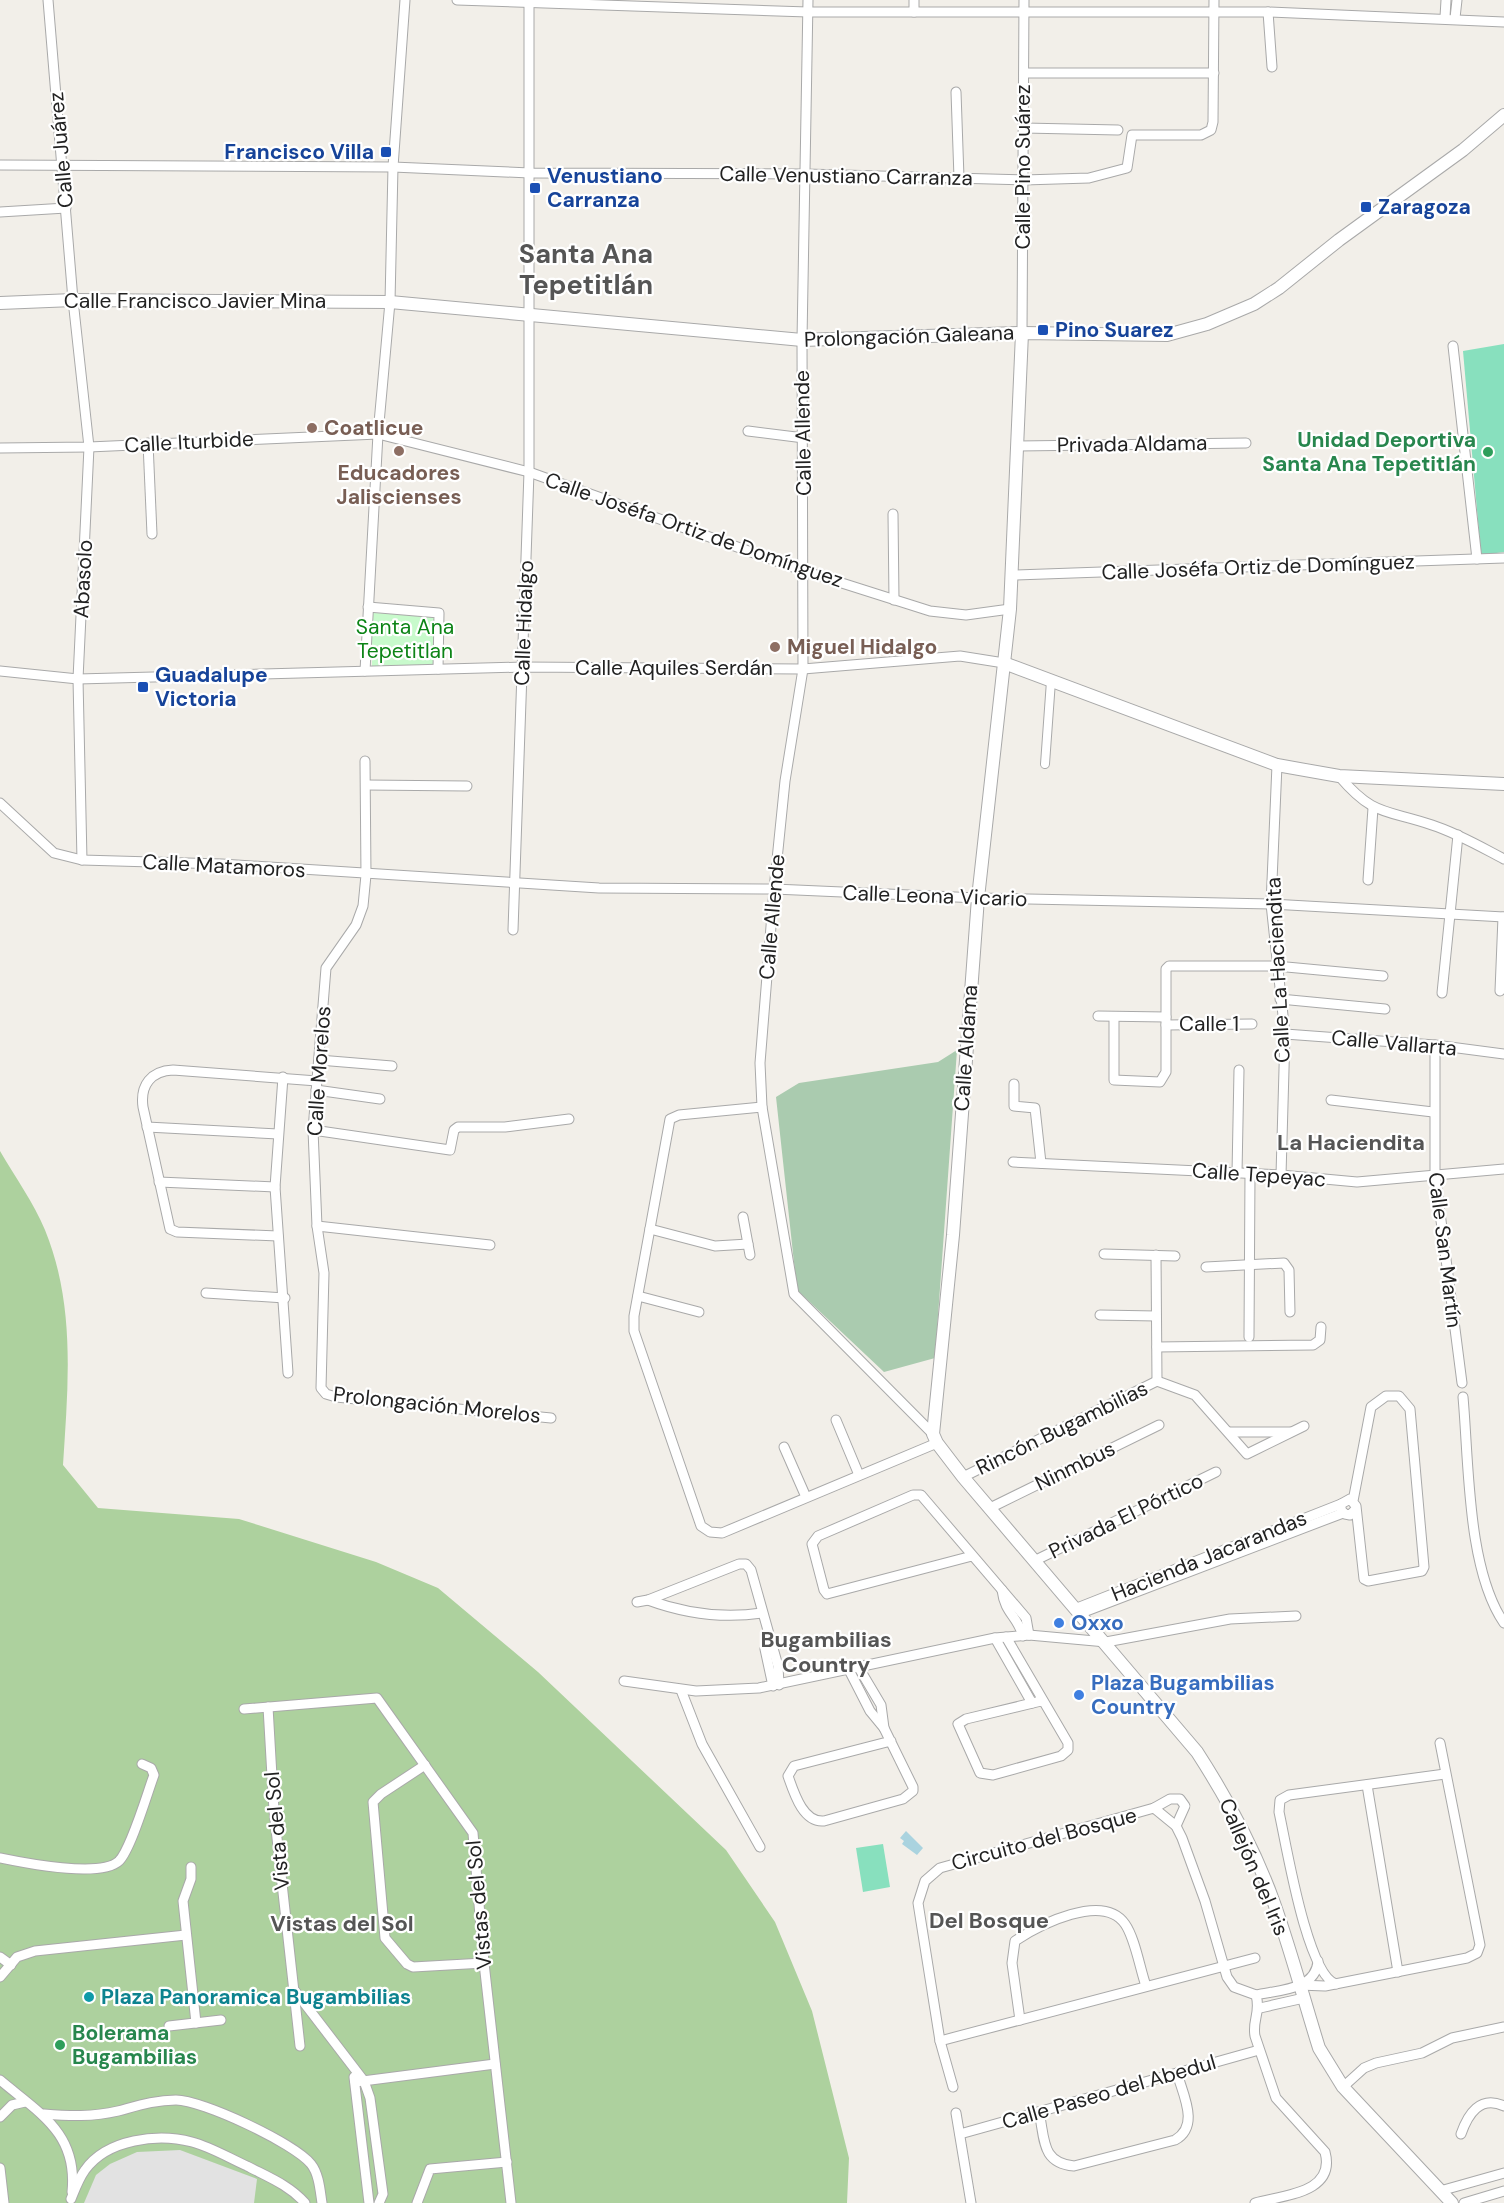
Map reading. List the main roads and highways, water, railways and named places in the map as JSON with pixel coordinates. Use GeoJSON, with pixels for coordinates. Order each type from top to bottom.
{"type":"FeatureCollection","features":[{"type":"Feature","properties":{"kind":"water"},"geometry":{"type":"Polygon","coordinates":[[[906,1831],[923,1848],[917,1855],[902,1844],[904,1841],[900,1838],[906,1831]]]}},
{"type":"Feature","properties":{"kind":"place","name":"Francisco Villa"},"geometry":{"type":"Point","coordinates":[386,152]}},
{"type":"Feature","properties":{"kind":"place","name":"Venustiano Carranza"},"geometry":{"type":"Point","coordinates":[535,188]}},
{"type":"Feature","properties":{"kind":"place","name":"Zaragoza"},"geometry":{"type":"Point","coordinates":[1366,207]}},
{"type":"Feature","properties":{"kind":"place","name":"Pino Suarez"},"geometry":{"type":"Point","coordinates":[1043,330]}},
{"type":"Feature","properties":{"kind":"place","name":"Coatlicue"},"geometry":{"type":"Point","coordinates":[312,428]}},
{"type":"Feature","properties":{"kind":"place","name":"Educadores Jaliscienses"},"geometry":{"type":"Point","coordinates":[399,451]}},
{"type":"Feature","properties":{"kind":"place","name":"Unidad Deportiva Santa Ana Tepetitlán"},"geometry":{"type":"Point","coordinates":[1488,452]}},
{"type":"Feature","properties":{"kind":"place","name":"Miguel Hidalgo"},"geometry":{"type":"Point","coordinates":[775,647]}},
{"type":"Feature","properties":{"kind":"place","name":"Guadalupe Victoria"},"geometry":{"type":"Point","coordinates":[143,687]}},
{"type":"Feature","properties":{"kind":"place","name":"Oxxo"},"geometry":{"type":"Point","coordinates":[1059,1623]}},
{"type":"Feature","properties":{"kind":"place","name":"Plaza Bugambilias Country"},"geometry":{"type":"Point","coordinates":[1079,1695]}},
{"type":"Feature","properties":{"kind":"place","name":"Plaza Panoramica Bugambilias"},"geometry":{"type":"Point","coordinates":[89,1997]}},
{"type":"Feature","properties":{"kind":"place","name":"Bolerama Bugambilias"},"geometry":{"type":"Point","coordinates":[60,2045]}},
{"type":"Feature","properties":{"kind":"district","name":"Santa Ana Tepetitlán"},"geometry":{"type":"Point","coordinates":[586,270]}},
{"type":"Feature","properties":{"kind":"district","name":"La Haciendita"},"geometry":{"type":"Point","coordinates":[1351,1142]}},
{"type":"Feature","properties":{"kind":"district","name":"Bugambilias Country"},"geometry":{"type":"Point","coordinates":[826,1652]}},
{"type":"Feature","properties":{"kind":"district","name":"Del Bosque"},"geometry":{"type":"Point","coordinates":[989,1920]}},
{"type":"Feature","properties":{"kind":"district","name":"Vistas del Sol"},"geometry":{"type":"Point","coordinates":[342,1923]}},
{"type":"Feature","properties":{"kind":"park label","name":"Santa Ana Tepetitlan"},"geometry":{"type":"Point","coordinates":[405,639]}}]}
